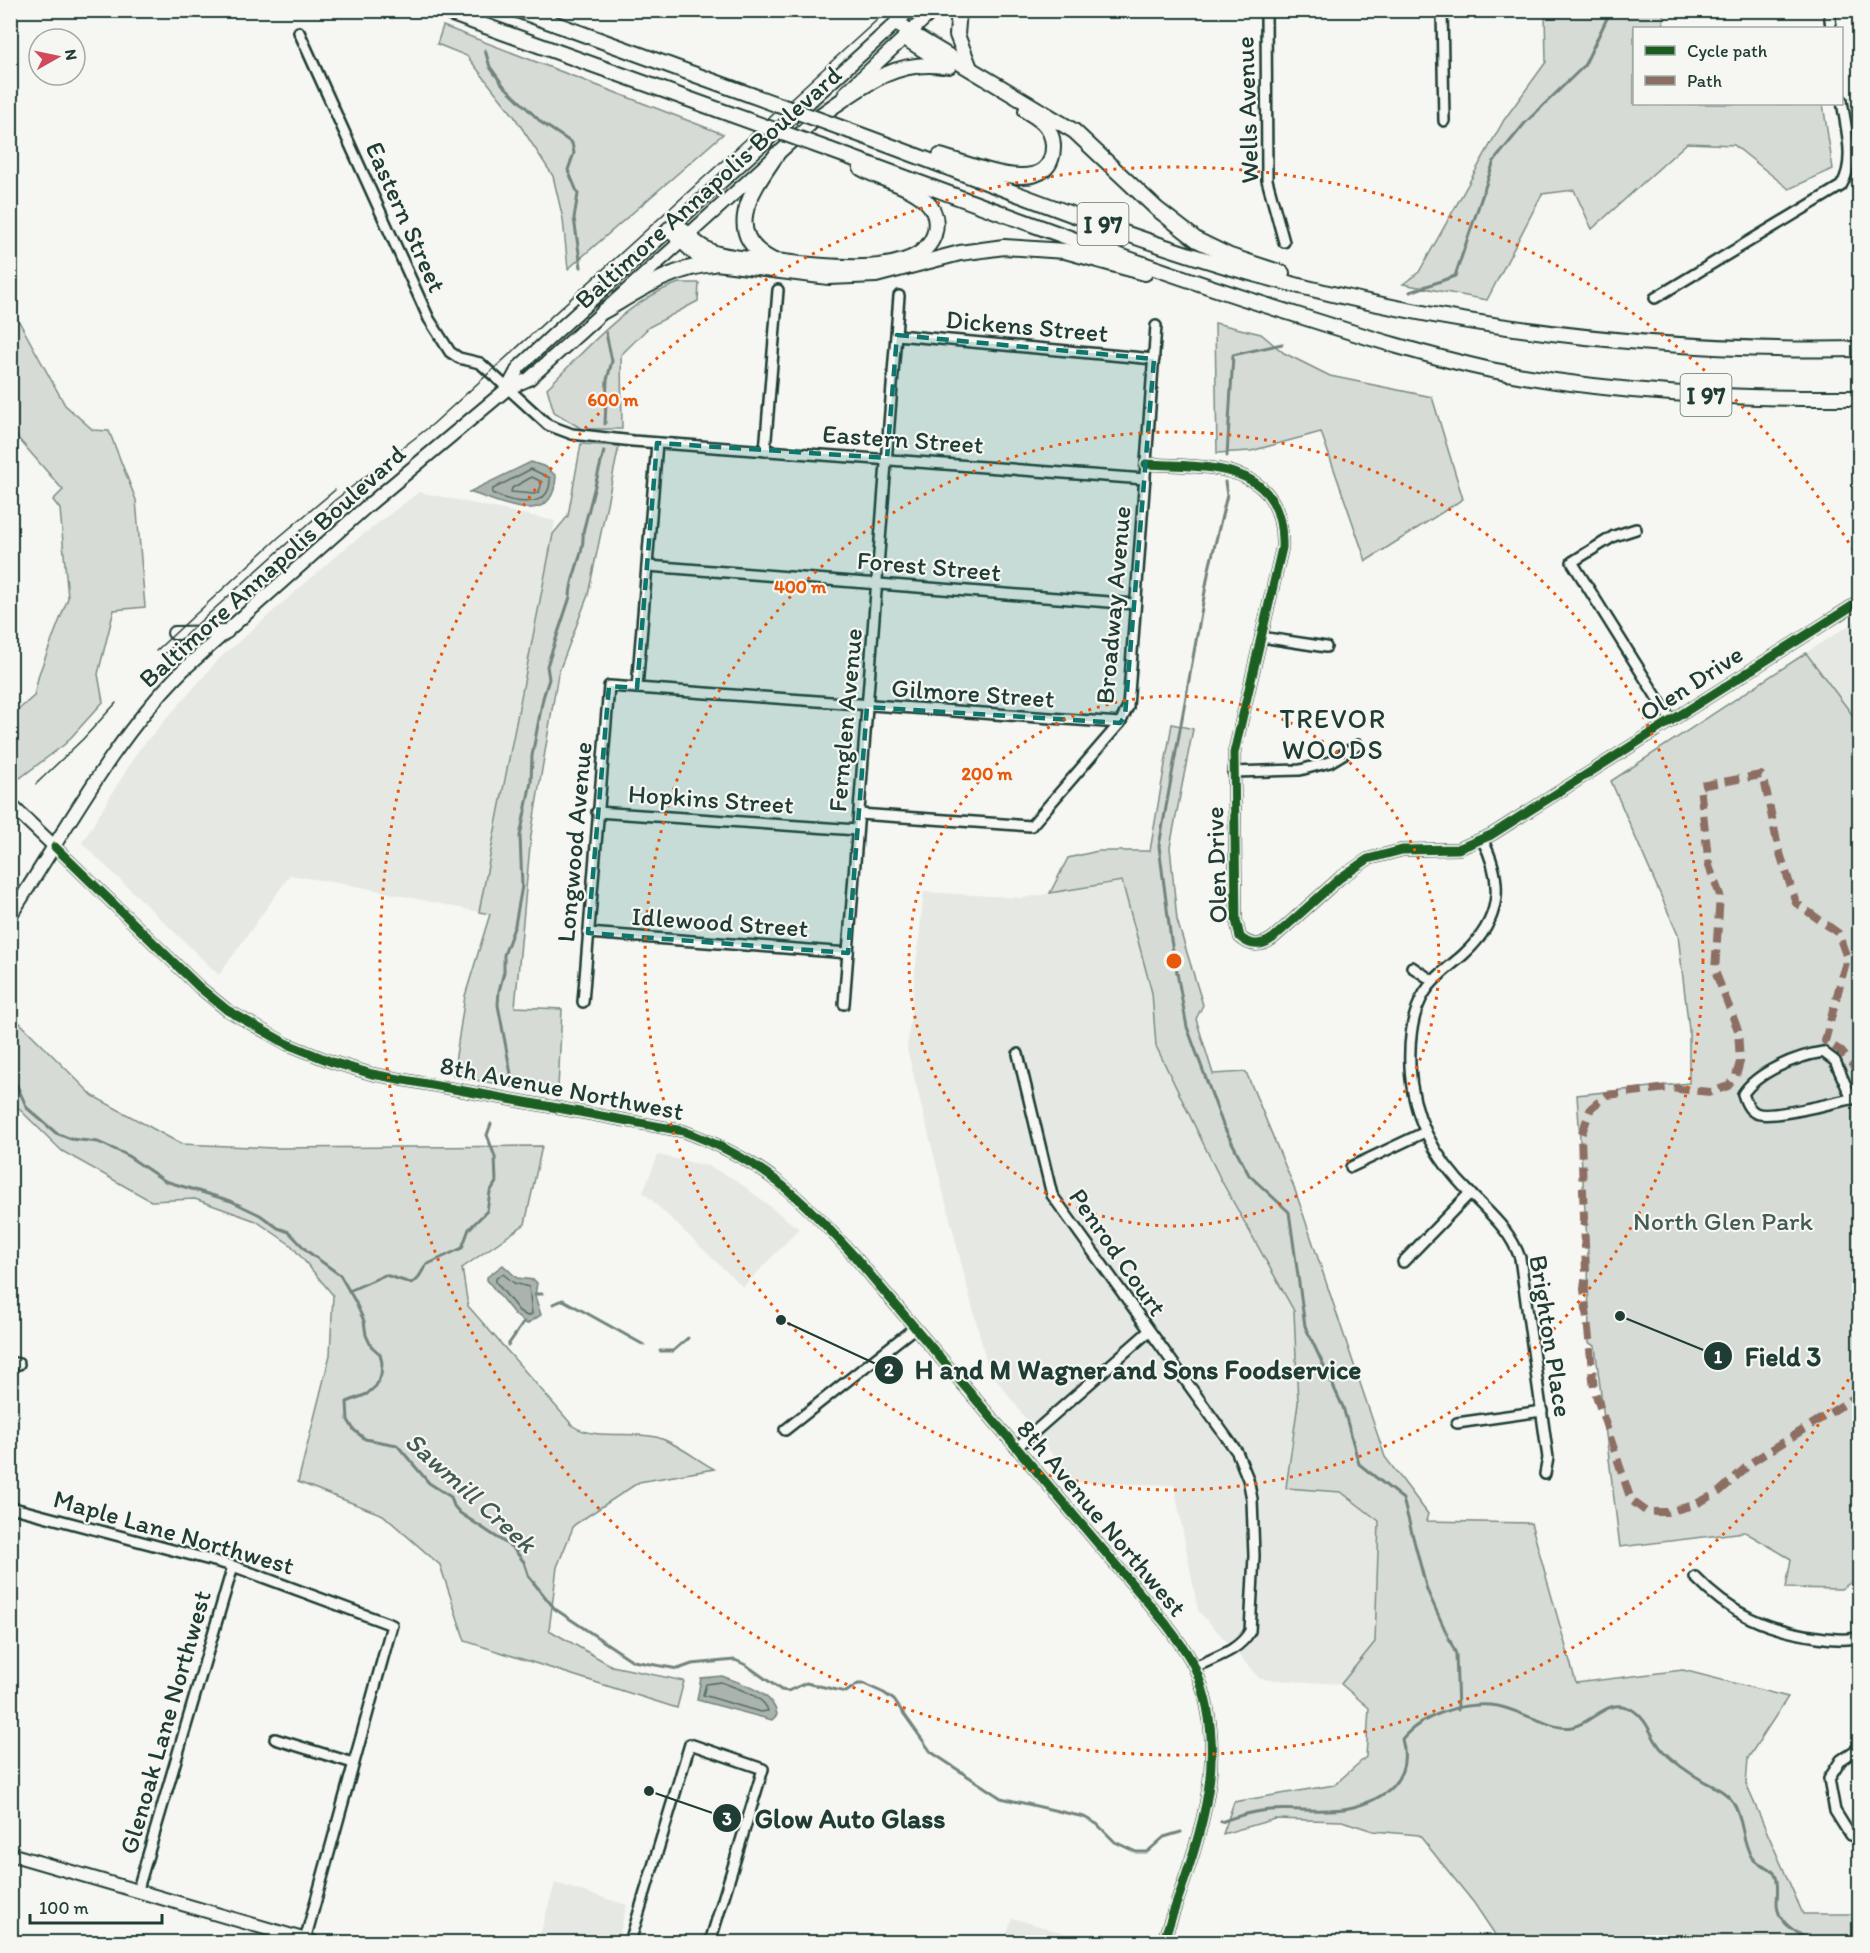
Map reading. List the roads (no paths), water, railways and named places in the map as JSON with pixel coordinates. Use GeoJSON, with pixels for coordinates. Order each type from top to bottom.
{"type":"FeatureCollection","features":[{"type":"Feature","properties":{"kind":"highway","name":"I 97"},"geometry":{"type":"LineString","coordinates":[[441,10],[1214,289],[1429,355],[1524,376],[1605,387],[1732,397],[1860,398]]}},
{"type":"Feature","properties":{"kind":"highway","name":"I 97"},"geometry":{"type":"LineString","coordinates":[[517,10],[1170,248],[1325,292],[1450,318],[1611,339],[1735,349],[1860,349]]}},
{"type":"Feature","properties":{"kind":"highway"},"geometry":{"type":"LineString","coordinates":[[959,10],[957,35],[970,68]]}},
{"type":"Feature","properties":{"kind":"highway"},"geometry":{"type":"LineString","coordinates":[[884,144],[958,160],[1012,177],[1030,177],[1047,165],[1053,143],[1043,122],[923,51],[895,24]]}},
{"type":"Feature","properties":{"kind":"highway"},"geometry":{"type":"LineString","coordinates":[[908,35],[970,68],[1074,131],[1157,210],[1197,240],[1218,251],[1271,268],[1325,292]]}},
{"type":"Feature","properties":{"kind":"highway"},"geometry":{"type":"LineString","coordinates":[[821,115],[871,81],[897,68],[923,65],[952,68]]}},
{"type":"Feature","properties":{"kind":"highway"},"geometry":{"type":"LineString","coordinates":[[684,238],[719,254],[837,268],[874,266],[916,254],[932,239],[936,221],[933,210],[926,201],[909,190],[877,178],[830,150]]}},
{"type":"Feature","properties":{"kind":"highway"},"geometry":{"type":"LineString","coordinates":[[774,261],[753,243],[746,231],[744,216],[750,195],[777,154]]}},
{"type":"Feature","properties":{"kind":"highway"},"geometry":{"type":"LineString","coordinates":[[673,226],[697,255],[716,264]]}},
{"type":"Feature","properties":{"kind":"highway"},"geometry":{"type":"LineString","coordinates":[[604,311],[665,275],[690,267],[716,264],[829,277],[858,277],[887,273],[970,250],[1004,247],[1040,248],[1086,255],[1125,268],[1214,289]]}},
{"type":"Feature","properties":{"kind":"main road","name":"Baltimore Annapolis Boulevard"},"geometry":{"type":"LineString","coordinates":[[507,389],[519,367],[910,10]]}},
{"type":"Feature","properties":{"kind":"main road","name":"Baltimore Annapolis Boulevard"},"geometry":{"type":"LineString","coordinates":[[10,915],[120,746],[159,694],[366,507],[507,389],[529,379],[934,10]]}},
{"type":"Feature","properties":{"kind":"main road"},"geometry":{"type":"LineString","coordinates":[[174,633],[227,632]]}},
{"type":"Feature","properties":{"kind":"main road"},"geometry":{"type":"LineString","coordinates":[[10,804],[55,847]]}},
{"type":"Feature","properties":{"kind":"main road"},"geometry":{"type":"LineString","coordinates":[[10,1854],[138,1889],[309,1941]]}},
{"type":"Feature","properties":{"kind":"street","name":"Wells Avenue"},"geometry":{"type":"LineString","coordinates":[[1266,10],[1268,180],[1284,242]]}},
{"type":"Feature","properties":{"kind":"street"},"geometry":{"type":"LineString","coordinates":[[1442,10],[1444,121]]}},
{"type":"Feature","properties":{"kind":"street"},"geometry":{"type":"LineString","coordinates":[[1829,10],[1831,27]]}},
{"type":"Feature","properties":{"kind":"street","name":"Eastern Street"},"geometry":{"type":"LineString","coordinates":[[299,32],[435,330],[450,352],[459,358],[480,363],[548,425],[565,433],[657,443],[887,458],[1145,479]]}},
{"type":"Feature","properties":{"kind":"street"},"geometry":{"type":"LineString","coordinates":[[1655,298],[1824,199],[1842,186],[1847,177],[1849,151],[1843,105]]}},
{"type":"Feature","properties":{"kind":"street"},"geometry":{"type":"LineString","coordinates":[[1849,151],[1860,149]]}},
{"type":"Feature","properties":{"kind":"street"},"geometry":{"type":"LineString","coordinates":[[765,451],[778,290]]}},
{"type":"Feature","properties":{"kind":"street","name":"Fernglen Avenue"},"geometry":{"type":"LineString","coordinates":[[844,1004],[899,296]]}},
{"type":"Feature","properties":{"kind":"street","name":"Broadway Avenue"},"geometry":{"type":"LineString","coordinates":[[859,814],[1031,826],[1120,723],[1128,707],[1156,326]]}},
{"type":"Feature","properties":{"kind":"street","name":"Dickens Street"},"geometry":{"type":"LineString","coordinates":[[897,335],[1154,358]]}},
{"type":"Feature","properties":{"kind":"street"},"geometry":{"type":"LineString","coordinates":[[637,688],[657,443]]}},
{"type":"Feature","properties":{"kind":"street","name":"Olen Drive"},"geometry":{"type":"LineString","coordinates":[[1146,464],[1235,471],[1251,477],[1270,497],[1281,524],[1282,548],[1236,743],[1233,772],[1236,927],[1240,937],[1251,944],[1261,944],[1273,938],[1340,878],[1368,859],[1402,850],[1458,849],[1482,839],[1860,601]]}},
{"type":"Feature","properties":{"kind":"street"},"geometry":{"type":"LineString","coordinates":[[1636,529],[1614,536],[1572,562],[1671,720]]}},
{"type":"Feature","properties":{"kind":"street","name":"Forest Street"},"geometry":{"type":"LineString","coordinates":[[648,566],[1135,604]]}},
{"type":"Feature","properties":{"kind":"street"},"geometry":{"type":"LineString","coordinates":[[1261,637],[1326,647]]}},
{"type":"Feature","properties":{"kind":"street","name":"Gilmore Street"},"geometry":{"type":"LineString","coordinates":[[609,686],[867,707],[1120,723]]}},
{"type":"Feature","properties":{"kind":"street","name":"Longwood Avenue"},"geometry":{"type":"LineString","coordinates":[[583,1002],[609,686]]}},
{"type":"Feature","properties":{"kind":"street"},"geometry":{"type":"LineString","coordinates":[[1233,772],[1300,770],[1330,762],[1358,745]]}},
{"type":"Feature","properties":{"kind":"street","name":"Hopkins Street"},"geometry":{"type":"LineString","coordinates":[[597,812],[857,830]]}},
{"type":"Feature","properties":{"kind":"street","name":"Brighton Place"},"geometry":{"type":"LineString","coordinates":[[1482,839],[1496,873],[1493,911],[1479,938],[1433,981],[1417,1009],[1410,1042],[1412,1087],[1425,1132],[1441,1160],[1507,1231],[1520,1258],[1548,1458],[1545,1474]]}},
{"type":"Feature","properties":{"kind":"street","name":"8th Avenue Northwest"},"geometry":{"type":"LineString","coordinates":[[55,847],[199,987],[227,1010],[287,1044],[332,1062],[372,1074],[683,1131],[719,1144],[747,1159],[807,1204],[855,1257],[913,1329],[1167,1624],[1194,1667],[1213,1733],[1212,1777],[1201,1827],[1163,1942]]}},
{"type":"Feature","properties":{"kind":"street","name":"Idlewood Street"},"geometry":{"type":"LineString","coordinates":[[588,933],[848,953]]}},
{"type":"Feature","properties":{"kind":"street"},"geometry":{"type":"LineString","coordinates":[[1412,967],[1433,981]]}},
{"type":"Feature","properties":{"kind":"street"},"geometry":{"type":"LineString","coordinates":[[1822,1052],[1835,1061],[1856,1098],[1770,1115],[1755,1113],[1747,1105],[1743,1094],[1749,1083],[1761,1076],[1809,1054],[1822,1052]]}},
{"type":"Feature","properties":{"kind":"street","name":"Penrod Court"},"geometry":{"type":"LineString","coordinates":[[1018,1054],[1052,1195],[1236,1452],[1248,1479],[1252,1499],[1253,1577],[1250,1631],[1245,1641],[1236,1648],[1194,1667]]}},
{"type":"Feature","properties":{"kind":"street"},"geometry":{"type":"LineString","coordinates":[[1351,1167],[1425,1132]]}},
{"type":"Feature","properties":{"kind":"street"},"geometry":{"type":"LineString","coordinates":[[1403,1262],[1470,1193]]}},
{"type":"Feature","properties":{"kind":"street"},"geometry":{"type":"LineString","coordinates":[[785,1430],[913,1329]]}},
{"type":"Feature","properties":{"kind":"street"},"geometry":{"type":"LineString","coordinates":[[1016,1448],[1148,1332]]}},
{"type":"Feature","properties":{"kind":"street"},"geometry":{"type":"LineString","coordinates":[[1457,1423],[1542,1411]]}},
{"type":"Feature","properties":{"kind":"street","name":"Maple Lane Northwest"},"geometry":{"type":"LineString","coordinates":[[10,1507],[233,1566],[392,1625],[353,1763]]}},
{"type":"Feature","properties":{"kind":"street","name":"Glenoak Lane Northwest"},"geometry":{"type":"LineString","coordinates":[[138,1889],[233,1566]]}},
{"type":"Feature","properties":{"kind":"street"},"geometry":{"type":"LineString","coordinates":[[1695,1577],[1715,1598],[1770,1628],[1828,1639],[1860,1637]]}},
{"type":"Feature","properties":{"kind":"street"},"geometry":{"type":"LineString","coordinates":[[275,1739],[353,1763],[309,1941]]}},
{"type":"Feature","properties":{"kind":"street"},"geometry":{"type":"LineString","coordinates":[[630,1942],[690,1744],[763,1769],[710,1942]]}},
{"type":"Feature","properties":{"kind":"street"},"geometry":{"type":"LineString","coordinates":[[1860,1747],[1841,1760],[1830,1779],[1835,1811],[1850,1835],[1860,1836]]}},
{"type":"Feature","properties":{"kind":"water"},"geometry":{"type":"Polygon","coordinates":[[[531,462],[546,467],[556,476],[553,493],[546,503],[524,508],[510,506],[469,492],[531,462]]]}},
{"type":"Feature","properties":{"kind":"water"},"geometry":{"type":"Polygon","coordinates":[[[503,1265],[517,1278],[534,1280],[537,1283],[535,1296],[541,1315],[527,1324],[515,1315],[487,1280],[487,1277],[503,1265]]]}},
{"type":"Feature","properties":{"kind":"water"},"geometry":{"type":"Polygon","coordinates":[[[722,1676],[747,1685],[763,1694],[775,1707],[777,1715],[772,1720],[697,1700],[701,1678],[722,1676]]]}},
{"type":"Feature","properties":{"kind":"waterway"},"geometry":{"type":"LineString","coordinates":[[1410,292],[1455,276],[1494,161],[1525,123],[1584,66],[1611,10]]}},
{"type":"Feature","properties":{"kind":"waterway"},"geometry":{"type":"LineString","coordinates":[[485,50],[490,67],[503,85],[542,123],[572,143],[574,153],[568,170],[578,194],[574,218],[581,267]]}},
{"type":"Feature","properties":{"kind":"waterway"},"geometry":{"type":"LineString","coordinates":[[605,424],[607,380],[612,361],[606,333]]}},
{"type":"Feature","properties":{"kind":"waterway"},"geometry":{"type":"LineString","coordinates":[[1227,456],[1233,355],[1282,344]]}},
{"type":"Feature","properties":{"kind":"waterway"},"geometry":{"type":"LineString","coordinates":[[511,1074],[498,1005],[504,972],[504,955],[515,925],[522,886],[520,836],[531,782],[532,756],[549,679],[547,666],[570,597],[572,581],[582,549],[583,532],[604,451]]}},
{"type":"Feature","properties":{"kind":"waterway"},"geometry":{"type":"LineString","coordinates":[[1225,482],[1227,495],[1209,569],[1159,846],[1171,940],[1187,1027],[1223,1125],[1249,1175],[1289,1212],[1305,1326],[1343,1407],[1359,1464],[1403,1499],[1427,1590],[1456,1654],[1458,1710]]}},
{"type":"Feature","properties":{"kind":"waterway","name":"Sawmill Creek"},"geometry":{"type":"LineString","coordinates":[[10,848],[13,854],[10,864]]}},
{"type":"Feature","properties":{"kind":"waterway","name":"Sawmill Creek"},"geometry":{"type":"LineString","coordinates":[[10,1070],[27,1108],[56,1133],[71,1139],[98,1142],[125,1154],[165,1181],[231,1201],[260,1215],[278,1228],[289,1232],[307,1251],[340,1275],[364,1321],[366,1335],[371,1346],[380,1354],[382,1363],[381,1375],[376,1386],[367,1394],[347,1402],[348,1420],[354,1430],[365,1439],[397,1445],[429,1483],[451,1497],[460,1513],[513,1548],[524,1562],[529,1577],[555,1609],[633,1661],[678,1669],[692,1664],[735,1660],[746,1665],[781,1690],[788,1691],[806,1683],[846,1692],[858,1684],[864,1684],[894,1700],[931,1752],[1001,1798],[1084,1817],[1097,1824],[1115,1842],[1136,1852],[1147,1852],[1164,1837],[1181,1832]]}},
{"type":"Feature","properties":{"kind":"waterway"},"geometry":{"type":"LineString","coordinates":[[349,1291],[385,1275],[411,1283],[417,1280],[426,1265],[462,1248],[469,1229],[487,1211],[490,1192],[496,1182],[495,1157],[487,1135],[491,1124]]}},
{"type":"Feature","properties":{"kind":"waterway"},"geometry":{"type":"LineString","coordinates":[[535,1294],[542,1294]]}},
{"type":"Feature","properties":{"kind":"waterway"},"geometry":{"type":"LineString","coordinates":[[553,1304],[563,1300],[644,1345]]}},
{"type":"Feature","properties":{"kind":"waterway"},"geometry":{"type":"LineString","coordinates":[[508,1345],[524,1322]]}},
{"type":"Feature","properties":{"kind":"waterway"},"geometry":{"type":"LineString","coordinates":[[660,1351],[673,1351],[688,1338]]}},
{"type":"Feature","properties":{"kind":"waterway","name":"Sawmill Creek"},"geometry":{"type":"LineString","coordinates":[[1221,1822],[1257,1811],[1340,1809],[1374,1799],[1393,1786],[1400,1776],[1404,1753],[1402,1739],[1421,1723],[1446,1711],[1472,1706],[1498,1706],[1552,1725],[1572,1727],[1609,1708],[1625,1707],[1639,1715],[1659,1746],[1671,1759],[1730,1798],[1737,1809],[1752,1858],[1771,1870],[1776,1877],[1777,1904],[1781,1917],[1785,1923],[1812,1942]]}},
{"type":"Feature","properties":{"kind":"tram line"},"geometry":{"type":"LineString","coordinates":[[161,657],[335,500],[433,424],[888,10]]}},
{"type":"Feature","properties":{"kind":"tram line"},"geometry":{"type":"LineString","coordinates":[[156,651],[279,537],[335,490]]}},
{"type":"Feature","properties":{"kind":"tram line"},"geometry":{"type":"LineString","coordinates":[[36,784],[83,739],[116,703]]}},
{"type":"Feature","properties":{"kind":"place","name":"Field 3"},"geometry":{"type":"Point","coordinates":[1620,1316]}},
{"type":"Feature","properties":{"kind":"place","name":"H and M Wagner and Sons Foodservice"},"geometry":{"type":"Point","coordinates":[781,1320]}},
{"type":"Feature","properties":{"kind":"place","name":"Glow Auto Glass"},"geometry":{"type":"Point","coordinates":[649,1791]}},
{"type":"Feature","properties":{"kind":"district","name":"TREVOR WOODS"},"geometry":{"type":"Point","coordinates":[1333,734]}},
{"type":"Feature","properties":{"kind":"park label","name":"North Glen Park"},"geometry":{"type":"Point","coordinates":[1723,1221]}}]}
